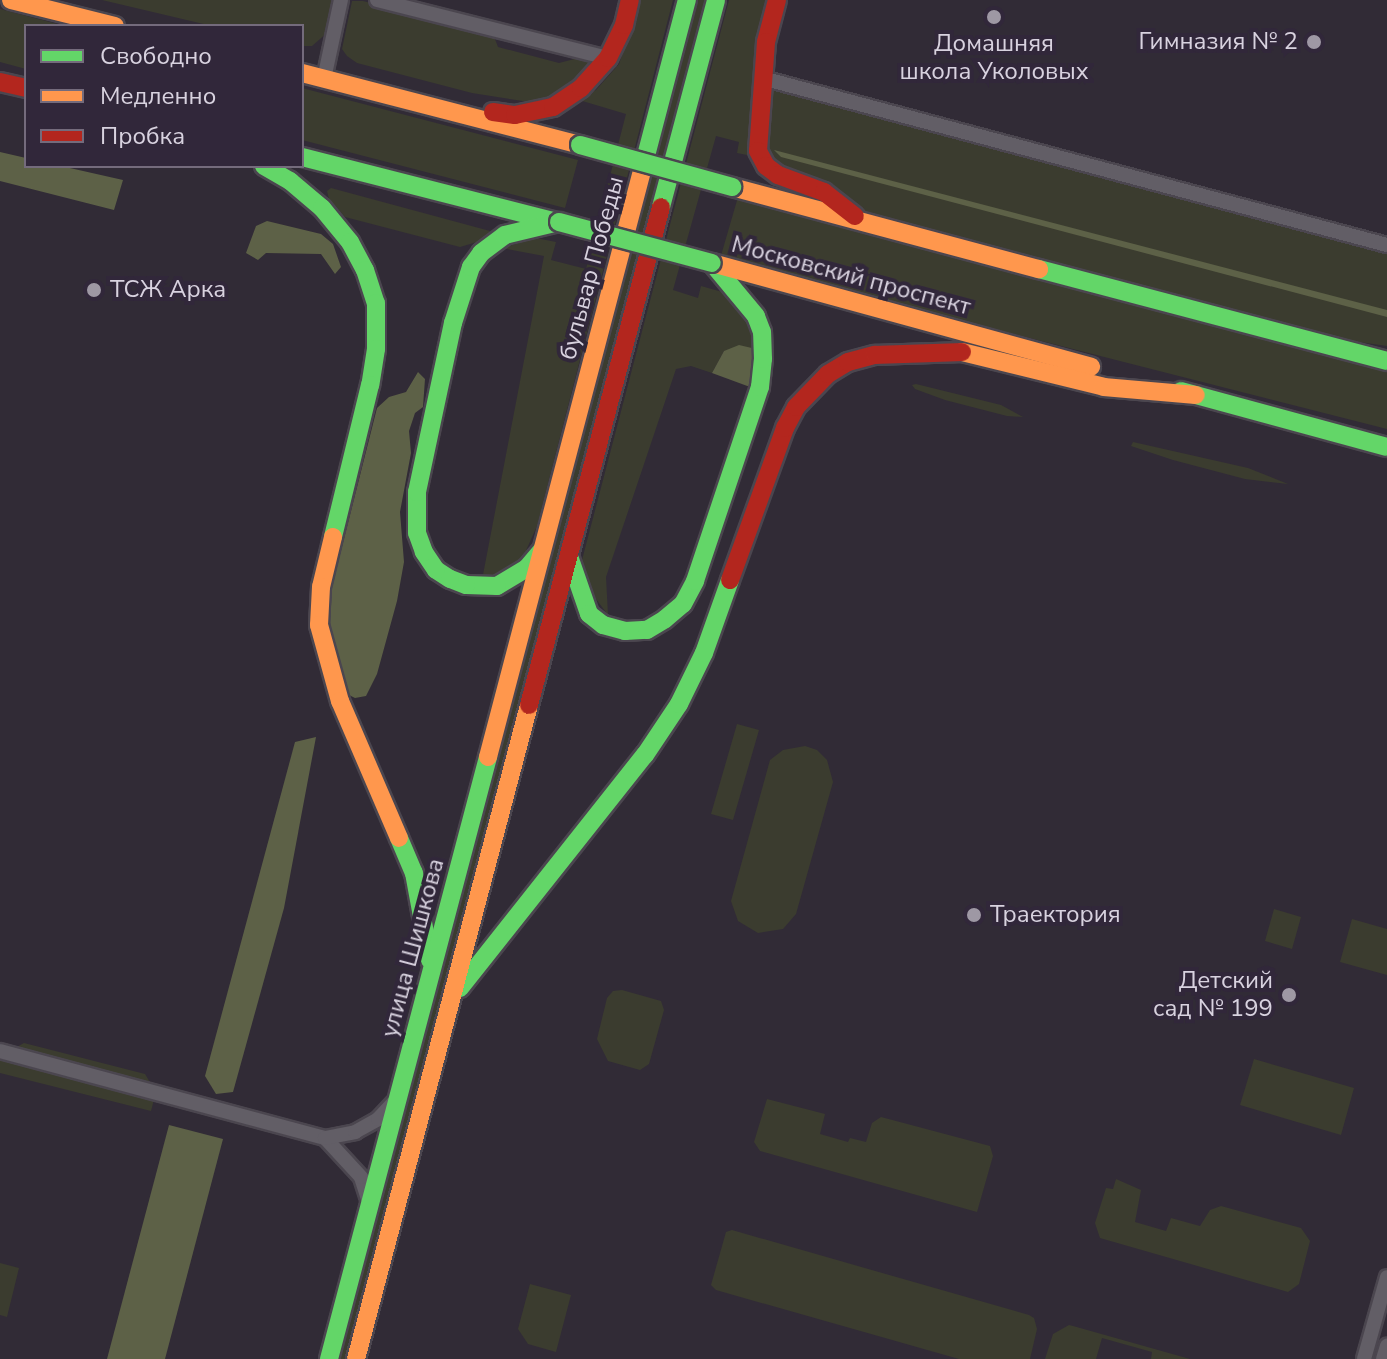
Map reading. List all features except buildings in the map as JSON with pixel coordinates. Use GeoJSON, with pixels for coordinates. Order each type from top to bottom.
{"type":"FeatureCollection","features":[{"type":"Feature","properties":{"kind":"main road"},"geometry":{"type":"LineString","coordinates":[[11,0],[107,24]]}},
{"type":"Feature","properties":{"kind":"main road"},"geometry":{"type":"LineString","coordinates":[[440,107],[515,115],[553,107],[581,88],[608,58],[624,25],[630,0]]}},
{"type":"Feature","properties":{"kind":"main road","name":"бульвар Победы"},"geometry":{"type":"LineString","coordinates":[[543,549],[687,0]]}},
{"type":"Feature","properties":{"kind":"main road"},"geometry":{"type":"LineString","coordinates":[[712,263],[756,316],[762,332],[760,387],[731,481],[695,581],[683,604],[647,630],[625,631],[603,625],[589,614],[578,590],[569,556],[716,0]]}},
{"type":"Feature","properties":{"kind":"main road"},"geometry":{"type":"LineString","coordinates":[[777,0],[766,42],[758,151],[766,166],[778,175],[824,192],[865,224]]}},
{"type":"Feature","properties":{"kind":"main road"},"geometry":{"type":"LineString","coordinates":[[304,74],[440,107],[865,224],[1387,361]]}},
{"type":"Feature","properties":{"kind":"main road"},"geometry":{"type":"LineString","coordinates":[[0,82],[24,88]]}},
{"type":"Feature","properties":{"kind":"main road","name":"Московский проспект"},"geometry":{"type":"LineString","coordinates":[[304,158],[559,222],[1387,447]]}},
{"type":"Feature","properties":{"kind":"main road"},"geometry":{"type":"LineString","coordinates":[[267,168],[322,208],[350,242],[365,270],[376,303],[376,349],[370,385],[321,587],[319,625],[340,701],[414,873],[425,915],[432,971]]}},
{"type":"Feature","properties":{"kind":"main road"},"geometry":{"type":"LineString","coordinates":[[543,549],[527,568],[497,586],[486,588],[450,579],[436,570],[424,552],[417,533],[417,492],[453,323],[471,267],[481,253],[505,235],[559,222]]}},
{"type":"Feature","properties":{"kind":"main road"},"geometry":{"type":"LineString","coordinates":[[448,1007],[477,963],[645,755],[679,704],[704,653],[785,428],[796,407],[828,374],[848,362],[875,355],[940,351],[972,353],[1104,387],[1196,395]]}},
{"type":"Feature","properties":{"kind":"main road","name":"улица Шишкова"},"geometry":{"type":"LineString","coordinates":[[329,1359],[543,549]]}},
{"type":"Feature","properties":{"kind":"main road","name":"улица Шишкова"},"geometry":{"type":"LineString","coordinates":[[356,1359],[569,556]]}},
{"type":"Feature","properties":{"kind":"street"},"geometry":{"type":"LineString","coordinates":[[324,79],[341,0]]}},
{"type":"Feature","properties":{"kind":"street"},"geometry":{"type":"LineString","coordinates":[[377,0],[608,58]]}},
{"type":"Feature","properties":{"kind":"street"},"geometry":{"type":"LineString","coordinates":[[762,78],[1387,245]]}},
{"type":"Feature","properties":{"kind":"street"},"geometry":{"type":"LineString","coordinates":[[0,1051],[325,1138],[355,1132],[378,1119],[399,1097]]}},
{"type":"Feature","properties":{"kind":"street"},"geometry":{"type":"LineString","coordinates":[[325,1138],[361,1177],[370,1204]]}},
{"type":"Feature","properties":{"kind":"street"},"geometry":{"type":"LineString","coordinates":[[1364,1359],[1387,1277]]}},
{"type":"Feature","properties":{"kind":"street"},"geometry":{"type":"LineString","coordinates":[[1383,1359],[1387,1346]]}},
{"type":"Feature","properties":{"kind":"green space"},"geometry":{"type":"Polygon","coordinates":[[[102,0],[334,0],[328,32],[312,46],[304,46],[304,24],[204,24],[102,0]]]}},
{"type":"Feature","properties":{"kind":"green space"},"geometry":{"type":"Polygon","coordinates":[[[641,0],[673,0],[537,526],[520,564],[482,580],[544,256],[502,248],[536,238],[556,242],[551,260],[586,269],[626,114],[579,100],[596,90],[619,64],[641,0]]]}},
{"type":"Feature","properties":{"kind":"green space"},"geometry":{"type":"Polygon","coordinates":[[[697,0],[707,0],[347,1359],[337,1359],[697,0]]]}},
{"type":"Feature","properties":{"kind":"green space"},"geometry":{"type":"Polygon","coordinates":[[[729,0],[766,0],[747,155],[737,153],[739,142],[716,136],[673,290],[698,298],[701,286],[733,295],[750,321],[756,349],[724,351],[712,373],[691,366],[676,369],[606,577],[608,615],[593,595],[582,560],[729,0]]]}},
{"type":"Feature","properties":{"kind":"green space"},"geometry":{"type":"Polygon","coordinates":[[[352,1],[363,1],[493,34],[498,47],[559,63],[582,57],[591,64],[552,97],[529,102],[472,93],[357,63],[342,49],[352,1]]]}},
{"type":"Feature","properties":{"kind":"green space"},"geometry":{"type":"Polygon","coordinates":[[[0,9],[57,24],[24,24],[24,68],[0,62],[0,9]]]}},
{"type":"Feature","properties":{"kind":"green space"},"geometry":{"type":"Polygon","coordinates":[[[762,78],[1387,245],[1387,346],[1345,340],[865,224],[778,175],[757,135],[762,78]]]}},
{"type":"Feature","properties":{"kind":"green space"},"geometry":{"type":"Polygon","coordinates":[[[304,89],[578,160],[565,208],[304,141],[304,89]]]}},
{"type":"Feature","properties":{"kind":"green space"},"geometry":{"type":"Polygon","coordinates":[[[774,150],[1387,310],[1387,317],[781,157],[774,150]]]}},
{"type":"Feature","properties":{"kind":"green space"},"geometry":{"type":"Polygon","coordinates":[[[0,152],[24,158],[24,168],[70,168],[123,180],[114,210],[0,181],[0,152]]]}},
{"type":"Feature","properties":{"kind":"green space"},"geometry":{"type":"Polygon","coordinates":[[[331,188],[490,231],[487,239],[460,247],[345,217],[329,199],[327,191],[331,188]]]}},
{"type":"Feature","properties":{"kind":"green space"},"geometry":{"type":"Polygon","coordinates":[[[738,197],[1387,370],[1387,429],[720,259],[738,197]]]}},
{"type":"Feature","properties":{"kind":"green space"},"geometry":{"type":"Polygon","coordinates":[[[267,221],[321,234],[333,244],[341,267],[335,274],[321,254],[266,253],[258,260],[246,253],[256,226],[267,221]]]}},
{"type":"Feature","properties":{"kind":"green space"},"geometry":{"type":"Polygon","coordinates":[[[739,345],[756,349],[750,387],[712,373],[724,351],[739,345]]]}},
{"type":"Feature","properties":{"kind":"green space"},"geometry":{"type":"Polygon","coordinates":[[[418,372],[425,379],[423,407],[415,413],[409,431],[411,453],[400,512],[404,562],[397,601],[377,674],[366,696],[355,698],[343,692],[324,618],[377,408],[389,397],[406,392],[418,372]]]}},
{"type":"Feature","properties":{"kind":"green space"},"geometry":{"type":"Polygon","coordinates":[[[912,385],[1001,405],[1023,417],[1007,416],[945,400],[915,389],[912,385]]]}},
{"type":"Feature","properties":{"kind":"green space"},"geometry":{"type":"Polygon","coordinates":[[[1133,442],[1248,468],[1288,484],[1245,479],[1173,460],[1131,446],[1133,442]]]}},
{"type":"Feature","properties":{"kind":"green space"},"geometry":{"type":"Polygon","coordinates":[[[737,724],[759,730],[733,820],[711,814],[737,724]]]}},
{"type":"Feature","properties":{"kind":"green space"},"geometry":{"type":"Polygon","coordinates":[[[316,737],[284,908],[233,1092],[216,1094],[205,1076],[295,742],[316,737]]]}},
{"type":"Feature","properties":{"kind":"green space"},"geometry":{"type":"Polygon","coordinates":[[[805,746],[817,750],[827,760],[833,782],[796,914],[783,929],[758,933],[738,921],[731,901],[770,760],[783,750],[805,746]]]}},
{"type":"Feature","properties":{"kind":"green space"},"geometry":{"type":"Polygon","coordinates":[[[1274,909],[1301,917],[1292,949],[1265,941],[1274,909]]]}},
{"type":"Feature","properties":{"kind":"green space"},"geometry":{"type":"Polygon","coordinates":[[[1352,919],[1387,929],[1387,975],[1340,962],[1352,919]]]}},
{"type":"Feature","properties":{"kind":"green space"},"geometry":{"type":"Polygon","coordinates":[[[622,990],[661,1001],[664,1010],[649,1064],[640,1070],[608,1061],[597,1039],[607,998],[613,991],[622,990]]]}},
{"type":"Feature","properties":{"kind":"green space"},"geometry":{"type":"Polygon","coordinates":[[[24,1043],[145,1074],[156,1092],[151,1111],[0,1073],[0,1051],[6,1053],[24,1043]]]}},
{"type":"Feature","properties":{"kind":"green space"},"geometry":{"type":"Polygon","coordinates":[[[1254,1059],[1354,1088],[1341,1135],[1240,1105],[1254,1059]]]}},
{"type":"Feature","properties":{"kind":"green space"},"geometry":{"type":"Polygon","coordinates":[[[767,1099],[825,1114],[820,1134],[848,1142],[850,1138],[866,1142],[872,1123],[881,1117],[990,1146],[993,1156],[977,1212],[760,1151],[754,1142],[767,1099]]]}},
{"type":"Feature","properties":{"kind":"green space"},"geometry":{"type":"Polygon","coordinates":[[[169,1125],[223,1139],[165,1359],[107,1359],[169,1125]]]}},
{"type":"Feature","properties":{"kind":"green space"},"geometry":{"type":"Polygon","coordinates":[[[1116,1179],[1141,1190],[1135,1222],[1166,1231],[1171,1218],[1200,1226],[1210,1210],[1221,1206],[1301,1228],[1310,1241],[1299,1284],[1288,1292],[1100,1238],[1095,1223],[1106,1188],[1113,1189],[1116,1179]]]}},
{"type":"Feature","properties":{"kind":"green space"},"geometry":{"type":"Polygon","coordinates":[[[732,1230],[1029,1315],[1034,1318],[1037,1329],[1030,1359],[959,1359],[716,1290],[711,1285],[726,1232],[732,1230]]]}},
{"type":"Feature","properties":{"kind":"green space"},"geometry":{"type":"Polygon","coordinates":[[[0,1263],[19,1268],[7,1317],[0,1315],[0,1263]]]}},
{"type":"Feature","properties":{"kind":"green space"},"geometry":{"type":"Polygon","coordinates":[[[530,1284],[571,1295],[556,1352],[528,1344],[518,1329],[530,1284]]]}},
{"type":"Feature","properties":{"kind":"green space"},"geometry":{"type":"Polygon","coordinates":[[[1069,1325],[1190,1359],[1151,1359],[1152,1352],[1102,1338],[1096,1359],[1045,1359],[1053,1334],[1069,1325]]]}},
{"type":"Feature","properties":{"kind":"traffic: fast"},"geometry":{"type":"LineString","coordinates":[[642,171],[687,0]]}},
{"type":"Feature","properties":{"kind":"traffic: fast"},"geometry":{"type":"LineString","coordinates":[[661,207],[716,0]]}},
{"type":"Feature","properties":{"kind":"traffic: fast"},"geometry":{"type":"LineString","coordinates":[[580,145],[732,187]]}},
{"type":"Feature","properties":{"kind":"traffic: fast"},"geometry":{"type":"LineString","coordinates":[[304,158],[557,222]]}},
{"type":"Feature","properties":{"kind":"traffic: fast"},"geometry":{"type":"LineString","coordinates":[[267,168],[290,181],[322,208],[350,242],[365,270],[376,303],[376,349],[370,385],[333,537]]}},
{"type":"Feature","properties":{"kind":"traffic: fast"},"geometry":{"type":"LineString","coordinates":[[542,550],[527,568],[497,586],[466,585],[450,579],[436,570],[424,552],[417,533],[417,492],[453,323],[471,267],[481,253],[505,235],[559,222]]}},
{"type":"Feature","properties":{"kind":"traffic: fast"},"geometry":{"type":"LineString","coordinates":[[559,222],[712,263]]}},
{"type":"Feature","properties":{"kind":"traffic: fast"},"geometry":{"type":"LineString","coordinates":[[570,559],[589,614],[603,625],[625,631],[647,630],[665,619],[683,604],[695,581],[760,387],[763,359],[762,332],[756,316],[712,263]]}},
{"type":"Feature","properties":{"kind":"traffic: fast"},"geometry":{"type":"LineString","coordinates":[[1039,269],[1387,361]]}},
{"type":"Feature","properties":{"kind":"traffic: fast"},"geometry":{"type":"LineString","coordinates":[[1181,391],[1387,447]]}},
{"type":"Feature","properties":{"kind":"traffic: fast"},"geometry":{"type":"LineString","coordinates":[[460,988],[645,755],[679,704],[704,653],[730,580]]}},
{"type":"Feature","properties":{"kind":"traffic: fast"},"geometry":{"type":"LineString","coordinates":[[329,1359],[488,757]]}},
{"type":"Feature","properties":{"kind":"traffic: fast"},"geometry":{"type":"LineString","coordinates":[[399,838],[414,873],[430,960]]}},
{"type":"Feature","properties":{"kind":"traffic: slow"},"geometry":{"type":"LineString","coordinates":[[11,0],[107,24]]}},
{"type":"Feature","properties":{"kind":"traffic: slow"},"geometry":{"type":"LineString","coordinates":[[304,74],[580,145]]}},
{"type":"Feature","properties":{"kind":"traffic: slow"},"geometry":{"type":"LineString","coordinates":[[488,757],[642,171]]}},
{"type":"Feature","properties":{"kind":"traffic: slow"},"geometry":{"type":"LineString","coordinates":[[732,187],[1039,269]]}},
{"type":"Feature","properties":{"kind":"traffic: slow"},"geometry":{"type":"LineString","coordinates":[[712,263],[1091,367]]}},
{"type":"Feature","properties":{"kind":"traffic: slow"},"geometry":{"type":"LineString","coordinates":[[962,352],[1104,387],[1196,395]]}},
{"type":"Feature","properties":{"kind":"traffic: slow"},"geometry":{"type":"LineString","coordinates":[[333,537],[321,587],[319,625],[340,701],[399,838]]}},
{"type":"Feature","properties":{"kind":"traffic: slow"},"geometry":{"type":"LineString","coordinates":[[356,1359],[529,705]]}},
{"type":"Feature","properties":{"kind":"traffic: jam"},"geometry":{"type":"LineString","coordinates":[[493,112],[515,115],[553,107],[581,88],[608,58],[624,25],[630,0]]}},
{"type":"Feature","properties":{"kind":"traffic: jam"},"geometry":{"type":"LineString","coordinates":[[777,0],[766,42],[758,151],[766,166],[778,175],[824,192],[855,216]]}},
{"type":"Feature","properties":{"kind":"traffic: jam"},"geometry":{"type":"LineString","coordinates":[[0,82],[24,88]]}},
{"type":"Feature","properties":{"kind":"traffic: jam"},"geometry":{"type":"LineString","coordinates":[[529,705],[661,207]]}},
{"type":"Feature","properties":{"kind":"traffic: jam"},"geometry":{"type":"LineString","coordinates":[[730,580],[785,428],[796,407],[828,374],[848,362],[875,355],[962,352]]}},
{"type":"Feature","properties":{"kind":"place","name":"Домашняя школа Уколовых"},"geometry":{"type":"Point","coordinates":[994,17]}},
{"type":"Feature","properties":{"kind":"place","name":"Гимназия № 2"},"geometry":{"type":"Point","coordinates":[1314,42]}},
{"type":"Feature","properties":{"kind":"place","name":"ТСЖ Арка"},"geometry":{"type":"Point","coordinates":[94,290]}},
{"type":"Feature","properties":{"kind":"place","name":"Траектория"},"geometry":{"type":"Point","coordinates":[974,915]}},
{"type":"Feature","properties":{"kind":"place","name":"Детский сад № 199"},"geometry":{"type":"Point","coordinates":[1289,995]}}]}
